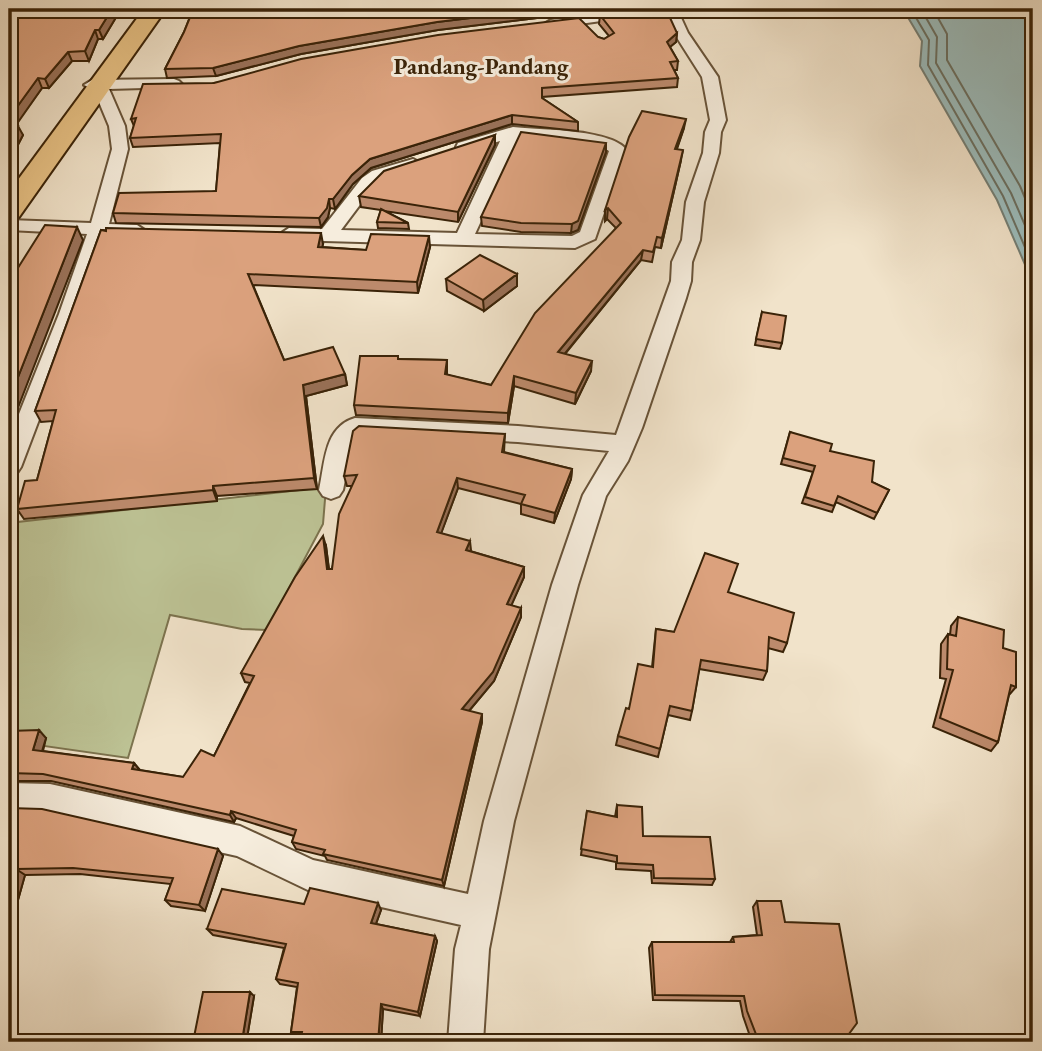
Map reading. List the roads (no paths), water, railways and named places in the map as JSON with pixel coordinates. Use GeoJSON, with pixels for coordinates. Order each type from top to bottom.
{"type":"FeatureCollection","features":[{"type":"Feature","properties":{"kind":"highway"},"geometry":{"type":"LineString","coordinates":[[9,211],[130,37],[146,9]]}},
{"type":"Feature","properties":{"kind":"highway"},"geometry":{"type":"LineString","coordinates":[[130,37],[155,9]]}},
{"type":"Feature","properties":{"kind":"highway"},"geometry":{"type":"LineString","coordinates":[[9,195],[96,85]]}},
{"type":"Feature","properties":{"kind":"street"},"geometry":{"type":"LineString","coordinates":[[531,26],[662,9]]}},
{"type":"Feature","properties":{"kind":"street"},"geometry":{"type":"LineString","coordinates":[[465,1042],[472,950],[499,821],[565,585],[595,495],[631,428],[681,281],[682,262],[691,240],[695,202],[711,153],[713,132],[718,120],[710,77],[681,33],[670,9]]}},
{"type":"Feature","properties":{"kind":"street"},"geometry":{"type":"LineString","coordinates":[[584,20],[598,34]]}},
{"type":"Feature","properties":{"kind":"street"},"geometry":{"type":"LineString","coordinates":[[9,467],[69,314],[98,230],[120,149],[117,126],[96,85],[194,84]]}},
{"type":"Feature","properties":{"kind":"street"},"geometry":{"type":"LineString","coordinates":[[464,237],[513,132]]}},
{"type":"Feature","properties":{"kind":"street"},"geometry":{"type":"LineString","coordinates":[[272,233],[464,237],[565,243],[579,241],[588,235],[618,149],[616,146],[595,141],[513,132],[452,151]]}},
{"type":"Feature","properties":{"kind":"street"},"geometry":{"type":"LineString","coordinates":[[328,234],[368,182],[379,175],[427,159]]}},
{"type":"Feature","properties":{"kind":"street"},"geometry":{"type":"LineString","coordinates":[[9,225],[160,231]]}},
{"type":"Feature","properties":{"kind":"street"},"geometry":{"type":"LineString","coordinates":[[331,490],[342,436],[355,426],[518,433],[623,444]]}},
{"type":"Feature","properties":{"kind":"street"},"geometry":{"type":"LineString","coordinates":[[9,798],[50,799],[240,841],[310,875],[480,913]]}},
{"type":"Feature","properties":{"kind":"water"},"geometry":{"type":"Polygon","coordinates":[[[903,9],[1033,9],[1033,283],[997,200],[920,66],[922,41],[903,9]]]}},
{"type":"Feature","properties":{"kind":"district","name":"Pandang-Pandang"},"geometry":{"type":"Point","coordinates":[481,66]}}]}
